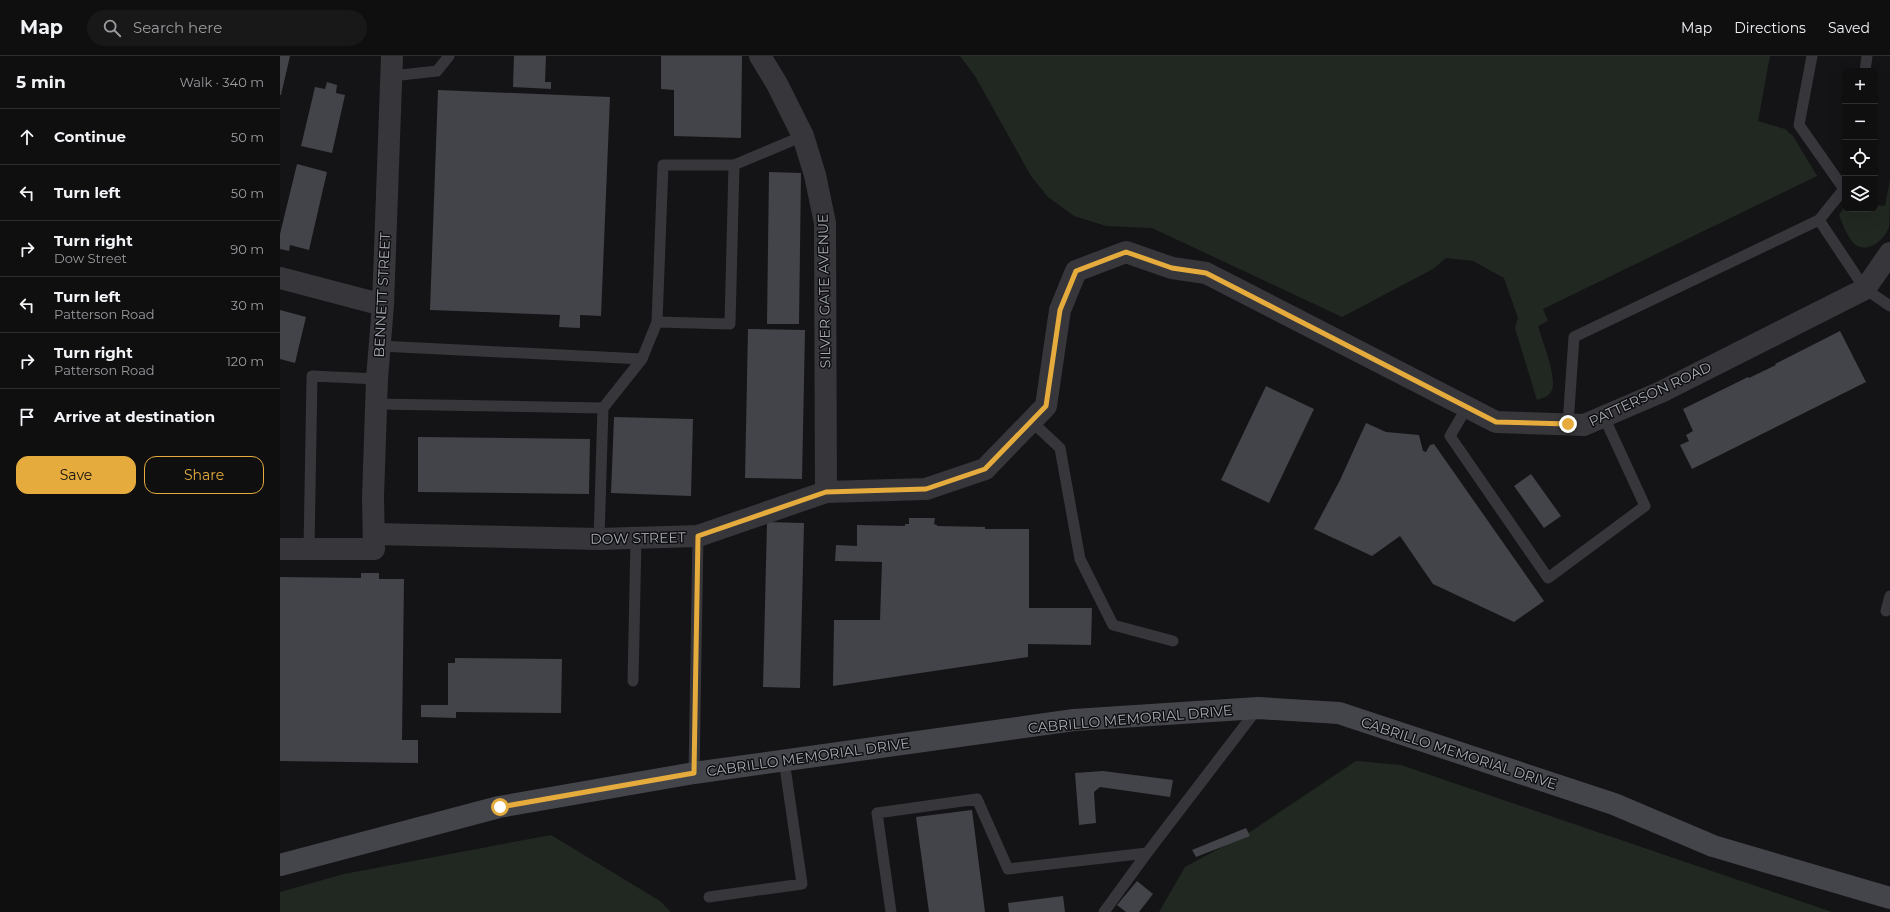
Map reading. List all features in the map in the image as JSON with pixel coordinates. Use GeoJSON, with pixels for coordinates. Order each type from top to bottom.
{"type":"FeatureCollection","features":[{"type":"Feature","properties":{"kind":"main road","name":"CABRILLO MEMORIAL DRIVE"},"geometry":{"type":"LineString","coordinates":[[280,865],[500,807],[694,773],[1074,720],[1258,708],[1339,713],[1614,804],[1713,846],[1890,898]]}},
{"type":"Feature","properties":{"kind":"street","name":"SILVER GATE AVENUE"},"geometry":{"type":"LineString","coordinates":[[760,56],[777,84],[803,136],[815,175],[825,223],[826,492]]}},
{"type":"Feature","properties":{"kind":"street","name":"BENNETT STREET"},"geometry":{"type":"LineString","coordinates":[[374,534],[377,404],[383,305],[392,66]]}},
{"type":"Feature","properties":{"kind":"street","name":"PATTERSON ROAD"},"geometry":{"type":"LineString","coordinates":[[1039,414],[1060,310],[1076,271],[1126,252],[1172,268],[1206,273],[1496,422],[1584,425],[1661,392],[1865,289],[1890,253]]}},
{"type":"Feature","properties":{"kind":"street"},"geometry":{"type":"LineString","coordinates":[[280,278],[383,305]]}},
{"type":"Feature","properties":{"kind":"street","name":"DOW STREET"},"geometry":{"type":"LineString","coordinates":[[374,534],[599,539],[698,536],[826,492],[926,489],[985,469],[1039,414]]}},
{"type":"Feature","properties":{"kind":"street"},"geometry":{"type":"LineString","coordinates":[[280,548],[374,549],[374,534]]}},
{"type":"Feature","properties":{"kind":"lane"},"geometry":{"type":"LineString","coordinates":[[392,66],[437,71],[449,56]]}},
{"type":"Feature","properties":{"kind":"lane"},"geometry":{"type":"LineString","coordinates":[[1812,56],[1798,125],[1842,182]]}},
{"type":"Feature","properties":{"kind":"lane"},"geometry":{"type":"LineString","coordinates":[[1865,68],[1867,56]]}},
{"type":"Feature","properties":{"kind":"lane"},"geometry":{"type":"LineString","coordinates":[[599,539],[603,408],[642,359],[658,322],[663,165],[734,165],[803,136]]}},
{"type":"Feature","properties":{"kind":"lane"},"geometry":{"type":"LineString","coordinates":[[658,322],[730,324],[734,165]]}},
{"type":"Feature","properties":{"kind":"lane"},"geometry":{"type":"LineString","coordinates":[[1568,424],[1574,337],[1819,220],[1842,188]]}},
{"type":"Feature","properties":{"kind":"lane"},"geometry":{"type":"LineString","coordinates":[[1819,220],[1865,289],[1890,306]]}},
{"type":"Feature","properties":{"kind":"lane"},"geometry":{"type":"LineString","coordinates":[[380,346],[642,359]]}},
{"type":"Feature","properties":{"kind":"lane"},"geometry":{"type":"LineString","coordinates":[[309,549],[312,376],[378,379]]}},
{"type":"Feature","properties":{"kind":"lane"},"geometry":{"type":"LineString","coordinates":[[377,404],[603,408]]}},
{"type":"Feature","properties":{"kind":"lane"},"geometry":{"type":"LineString","coordinates":[[1467,407],[1450,436],[1548,578],[1645,506],[1604,417]]}},
{"type":"Feature","properties":{"kind":"lane"},"geometry":{"type":"LineString","coordinates":[[1039,414],[1060,448],[1080,558],[1113,624],[1173,641]]}},
{"type":"Feature","properties":{"kind":"lane"},"geometry":{"type":"LineString","coordinates":[[694,773],[698,536]]}},
{"type":"Feature","properties":{"kind":"lane"},"geometry":{"type":"LineString","coordinates":[[633,681],[636,539]]}},
{"type":"Feature","properties":{"kind":"lane"},"geometry":{"type":"LineString","coordinates":[[1886,611],[1890,596]]}},
{"type":"Feature","properties":{"kind":"lane"},"geometry":{"type":"LineString","coordinates":[[1104,912],[1146,853],[1258,708]]}},
{"type":"Feature","properties":{"kind":"lane"},"geometry":{"type":"LineString","coordinates":[[709,897],[802,884],[784,760]]}},
{"type":"Feature","properties":{"kind":"lane"},"geometry":{"type":"LineString","coordinates":[[891,912],[877,813],[977,799],[1008,869],[1146,853]]}},
{"type":"Feature","properties":{"kind":"shaded area"},"geometry":{"type":"Polygon","coordinates":[[[960,56],[1770,56],[1758,121],[1785,129],[1793,136],[1817,176],[1543,309],[1548,321],[1538,326],[1551,368],[1553,384],[1552,390],[1546,397],[1537,400],[1515,328],[1518,318],[1504,278],[1473,261],[1446,258],[1433,269],[1342,317],[1152,228],[1106,226],[1074,216],[1048,197],[1031,176],[975,76],[960,56]]]}},
{"type":"Feature","properties":{"kind":"shaded area"},"geometry":{"type":"Polygon","coordinates":[[[1890,180],[1889,227],[1886,233],[1883,238],[1873,246],[1861,247],[1856,245],[1847,234],[1843,225],[1839,215],[1842,210],[1842,212],[1878,212],[1878,205],[1885,206],[1890,180]]]}},
{"type":"Feature","properties":{"kind":"shaded area"},"geometry":{"type":"Polygon","coordinates":[[[1356,761],[1401,765],[1832,912],[1159,912],[1185,867],[1250,832],[1356,761]]]}},
{"type":"Feature","properties":{"kind":"shaded area"},"geometry":{"type":"Polygon","coordinates":[[[551,835],[660,901],[671,912],[280,912],[280,892],[344,874],[551,835]]]}},
{"type":"Feature","properties":{"kind":"building"},"geometry":{"type":"Polygon","coordinates":[[[280,56],[290,56],[281,95],[280,95],[280,56]]]}},
{"type":"Feature","properties":{"kind":"building"},"geometry":{"type":"Polygon","coordinates":[[[514,56],[546,56],[545,82],[551,82],[551,89],[513,87],[514,56]]]}},
{"type":"Feature","properties":{"kind":"building"},"geometry":{"type":"Polygon","coordinates":[[[661,56],[742,56],[741,138],[674,136],[674,90],[661,89],[661,56]]]}},
{"type":"Feature","properties":{"kind":"building"},"geometry":{"type":"Polygon","coordinates":[[[327,82],[337,85],[336,93],[345,95],[332,153],[301,146],[315,87],[325,89],[327,82]]]}},
{"type":"Feature","properties":{"kind":"building"},"geometry":{"type":"Polygon","coordinates":[[[438,90],[610,97],[601,316],[580,315],[580,328],[559,327],[560,315],[430,310],[438,90]]]}},
{"type":"Feature","properties":{"kind":"building"},"geometry":{"type":"Polygon","coordinates":[[[297,164],[327,172],[309,250],[290,245],[289,251],[280,249],[280,234],[297,164]]]}},
{"type":"Feature","properties":{"kind":"building"},"geometry":{"type":"Polygon","coordinates":[[[769,172],[801,173],[799,324],[767,324],[769,172]]]}},
{"type":"Feature","properties":{"kind":"building"},"geometry":{"type":"Polygon","coordinates":[[[280,310],[306,317],[295,363],[280,359],[280,310]]]}},
{"type":"Feature","properties":{"kind":"building"},"geometry":{"type":"Polygon","coordinates":[[[748,329],[805,330],[802,479],[745,478],[748,329]]]}},
{"type":"Feature","properties":{"kind":"building"},"geometry":{"type":"Polygon","coordinates":[[[1840,331],[1866,382],[1692,469],[1680,445],[1689,441],[1686,435],[1693,431],[1683,409],[1776,365],[1775,364],[1840,331]]]}},
{"type":"Feature","properties":{"kind":"building"},"geometry":{"type":"Polygon","coordinates":[[[1266,386],[1314,409],[1269,503],[1221,480],[1266,386]]]}},
{"type":"Feature","properties":{"kind":"building"},"geometry":{"type":"Polygon","coordinates":[[[614,417],[693,419],[691,496],[611,493],[614,417]]]}},
{"type":"Feature","properties":{"kind":"building"},"geometry":{"type":"Polygon","coordinates":[[[1366,423],[1386,432],[1419,435],[1423,451],[1426,452],[1430,445],[1434,444],[1544,601],[1514,622],[1433,584],[1400,536],[1372,556],[1314,529],[1340,480],[1366,423]]]}},
{"type":"Feature","properties":{"kind":"building"},"geometry":{"type":"Polygon","coordinates":[[[418,437],[590,439],[589,494],[418,492],[418,437]]]}},
{"type":"Feature","properties":{"kind":"building"},"geometry":{"type":"Polygon","coordinates":[[[1531,474],[1561,516],[1544,528],[1514,486],[1531,474]]]}},
{"type":"Feature","properties":{"kind":"building"},"geometry":{"type":"Polygon","coordinates":[[[909,518],[935,518],[934,524],[937,526],[985,527],[985,529],[1029,529],[1029,608],[1092,608],[1091,645],[1028,644],[1028,657],[833,686],[834,620],[880,620],[882,562],[835,561],[836,545],[857,546],[857,525],[905,526],[905,524],[909,524],[909,518]]]}},
{"type":"Feature","properties":{"kind":"building"},"geometry":{"type":"Polygon","coordinates":[[[767,522],[804,523],[800,688],[763,687],[767,522]]]}},
{"type":"Feature","properties":{"kind":"building"},"geometry":{"type":"Polygon","coordinates":[[[361,573],[379,573],[379,579],[404,579],[402,740],[418,740],[418,763],[280,761],[280,577],[361,578],[361,573]]]}},
{"type":"Feature","properties":{"kind":"building"},"geometry":{"type":"Polygon","coordinates":[[[455,658],[562,659],[561,713],[456,712],[456,718],[421,717],[421,705],[448,705],[448,663],[455,663],[455,658]]]}},
{"type":"Feature","properties":{"kind":"building"},"geometry":{"type":"Polygon","coordinates":[[[1103,771],[1173,780],[1170,797],[1100,787],[1094,792],[1096,823],[1079,825],[1075,773],[1103,771]]]}},
{"type":"Feature","properties":{"kind":"building"},"geometry":{"type":"Polygon","coordinates":[[[972,810],[985,912],[929,912],[916,817],[972,810]]]}},
{"type":"Feature","properties":{"kind":"building"},"geometry":{"type":"Polygon","coordinates":[[[1246,828],[1250,836],[1196,857],[1192,850],[1246,828]]]}},
{"type":"Feature","properties":{"kind":"building"},"geometry":{"type":"Polygon","coordinates":[[[1137,881],[1153,894],[1139,912],[1126,912],[1117,905],[1137,881]]]}},
{"type":"Feature","properties":{"kind":"building"},"geometry":{"type":"Polygon","coordinates":[[[1063,896],[1065,912],[1009,912],[1008,903],[1063,896]]]}},
{"type":"Feature","properties":{"kind":"route"},"geometry":{"type":"LineString","coordinates":[[500,807],[694,773],[698,536],[826,492],[926,489],[985,469],[1046,406],[1060,310],[1076,271],[1126,252],[1172,268],[1206,273],[1496,422],[1568,424]]}}]}
